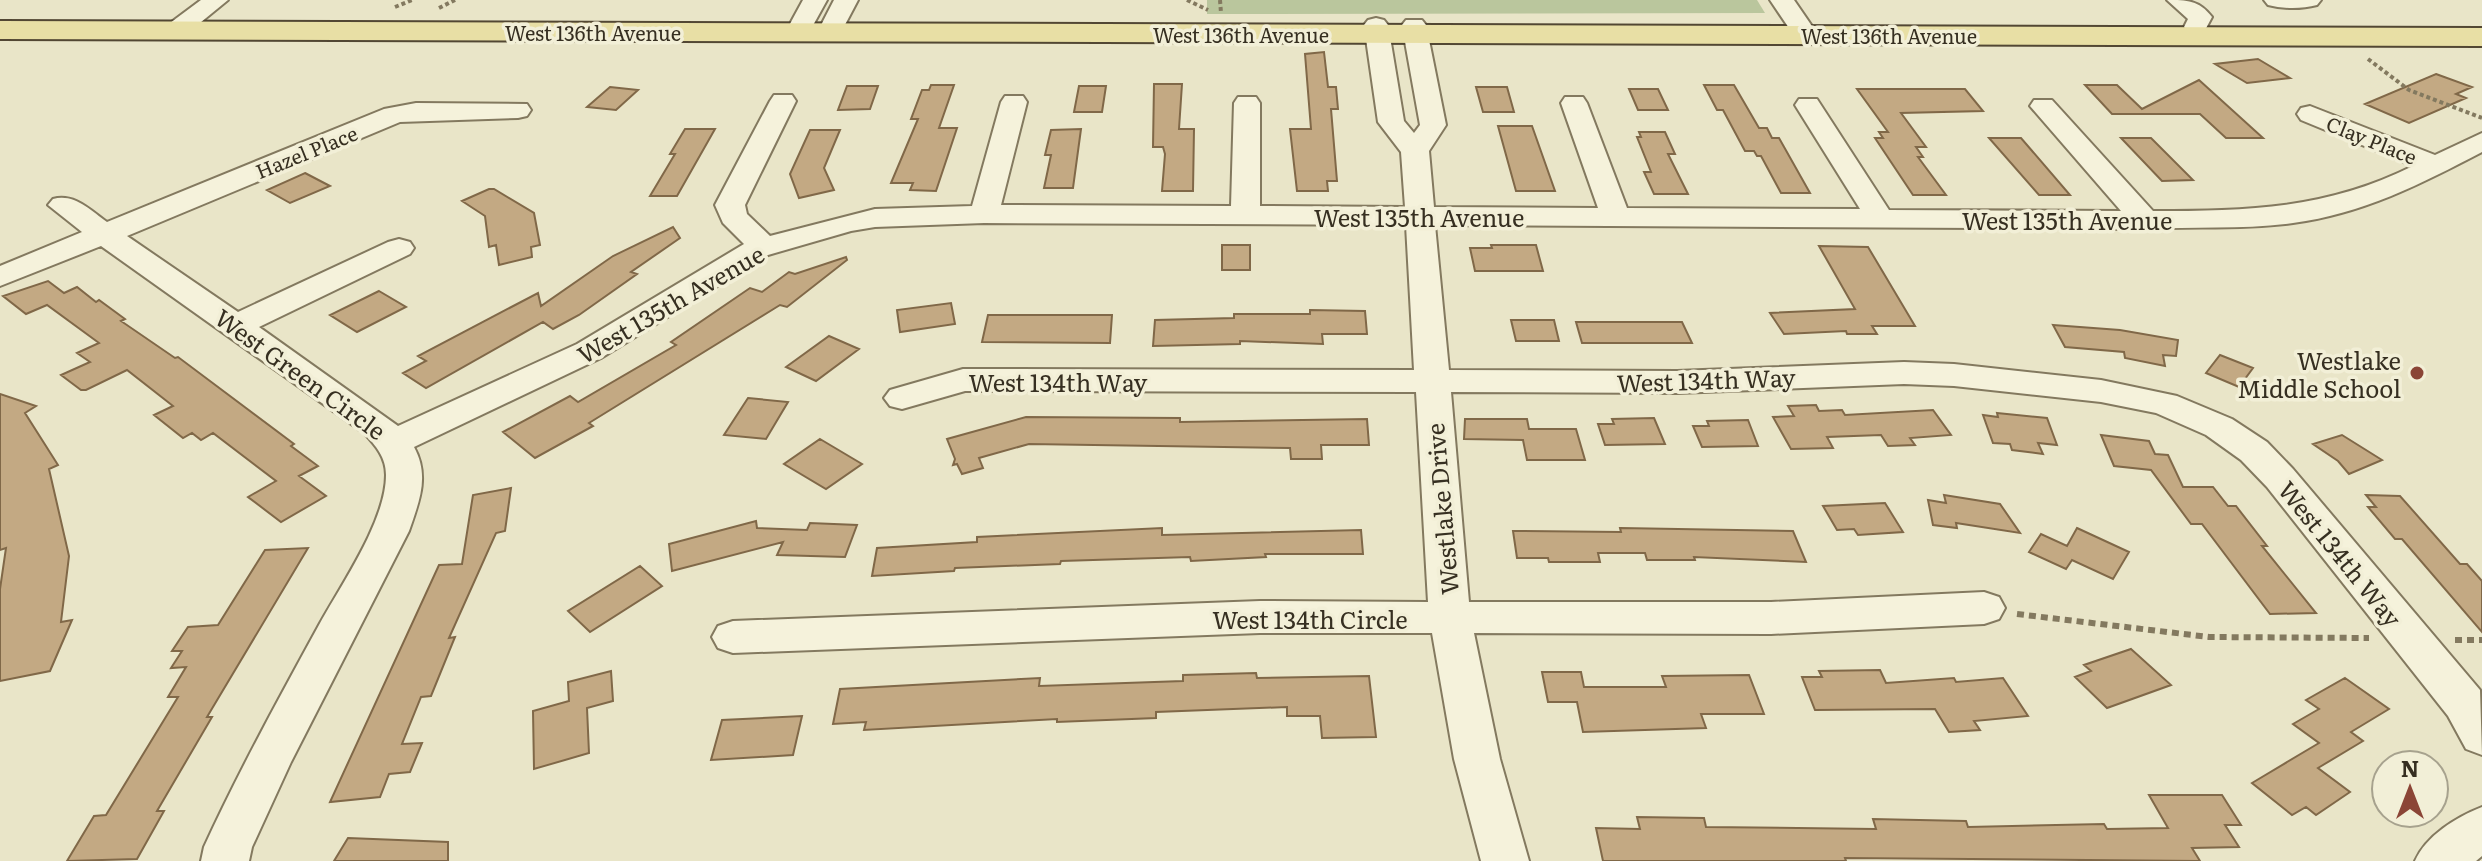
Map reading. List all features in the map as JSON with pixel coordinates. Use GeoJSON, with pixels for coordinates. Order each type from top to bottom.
{"type":"FeatureCollection","features":[{"type":"Feature","properties":{"kind":"main road","name":"West 136th Avenue"},"geometry":{"type":"LineString","coordinates":[[0,20],[820,18],[1377,30],[2188,32],[2482,37]]}},
{"type":"Feature","properties":{"kind":"main road","name":"West 136th Avenue"},"geometry":{"type":"LineString","coordinates":[[0,30],[169,21]]}},
{"type":"Feature","properties":{"kind":"main road","name":"West 136th Avenue"},"geometry":{"type":"LineString","coordinates":[[2188,32],[2482,27]]}},
{"type":"Feature","properties":{"kind":"street"},"geometry":{"type":"LineString","coordinates":[[169,21],[216,0]]}},
{"type":"Feature","properties":{"kind":"street"},"geometry":{"type":"LineString","coordinates":[[1782,0],[1802,30]]}},
{"type":"Feature","properties":{"kind":"street"},"geometry":{"type":"LineString","coordinates":[[2179,0],[2200,17],[2188,32]]}},
{"type":"Feature","properties":{"kind":"street"},"geometry":{"type":"LineString","coordinates":[[2276,0],[2309,0]]}},
{"type":"Feature","properties":{"kind":"street"},"geometry":{"type":"LineString","coordinates":[[1377,30],[1391,122],[1415,151]]}},
{"type":"Feature","properties":{"kind":"street","name":"Westlake Drive"},"geometry":{"type":"LineString","coordinates":[[1414,30],[1433,125],[1415,151],[1450,618],[1477,759],[1505,861]]}},
{"type":"Feature","properties":{"kind":"street"},"geometry":{"type":"LineString","coordinates":[[764,247],[733,217],[730,205],[783,101]]}},
{"type":"Feature","properties":{"kind":"street"},"geometry":{"type":"LineString","coordinates":[[984,214],[1014,102]]}},
{"type":"Feature","properties":{"kind":"street"},"geometry":{"type":"LineString","coordinates":[[1245,215],[1247,103]]}},
{"type":"Feature","properties":{"kind":"street"},"geometry":{"type":"LineString","coordinates":[[1574,103],[1616,217]]}},
{"type":"Feature","properties":{"kind":"street"},"geometry":{"type":"LineString","coordinates":[[1808,105],[1880,218]]}},
{"type":"Feature","properties":{"kind":"street"},"geometry":{"type":"LineString","coordinates":[[2043,106],[2145,220]]}},
{"type":"Feature","properties":{"kind":"street","name":"Hazel Place"},"geometry":{"type":"LineString","coordinates":[[0,277],[393,115],[416,111],[518,110]]}},
{"type":"Feature","properties":{"kind":"street","name":"Clay Place"},"geometry":{"type":"LineString","coordinates":[[2310,114],[2434,164]]}},
{"type":"Feature","properties":{"kind":"street","name":"West 135th Avenue"},"geometry":{"type":"LineString","coordinates":[[394,442],[589,351],[649,317],[715,272],[764,247],[875,218],[984,214],[2216,220],[2312,212],[2373,194],[2434,164],[2481,136]]}},
{"type":"Feature","properties":{"kind":"street","name":"West Green Circle"},"geometry":{"type":"LineString","coordinates":[[63,205],[377,425],[394,442],[405,468],[398,509],[270,759],[228,847],[225,861]]}},
{"type":"Feature","properties":{"kind":"street"},"geometry":{"type":"LineString","coordinates":[[237,325],[399,248]]}},
{"type":"Feature","properties":{"kind":"street","name":"West 134th Way"},"geometry":{"type":"LineString","coordinates":[[902,398],[963,380],[1677,382],[1904,373],[2101,391],[2165,404],[2219,427],[2254,451],[2464,703],[2482,736]]}},
{"type":"Feature","properties":{"kind":"street","name":"West 134th Circle"},"geometry":{"type":"LineString","coordinates":[[733,637],[1244,618],[1771,618],[1984,608]]}},
{"type":"Feature","properties":{"kind":"street"},"geometry":{"type":"LineString","coordinates":[[2439,861],[2482,828]]}},
{"type":"Feature","properties":{"kind":"path"},"geometry":{"type":"LineString","coordinates":[[2364,55],[2409,90],[2481,136]]}},
{"type":"Feature","properties":{"kind":"path"},"geometry":{"type":"LineString","coordinates":[[1984,608],[2059,621],[2209,637],[2482,640]]}},
{"type":"Feature","properties":{"kind":"green space"},"geometry":{"type":"Polygon","coordinates":[[[1207,0],[1757,0],[1765,13],[1207,14],[1207,0]]]}},
{"type":"Feature","properties":{"kind":"building"},"geometry":{"type":"Polygon","coordinates":[[[1324,52],[1328,87],[1336,87],[1338,109],[1331,109],[1337,181],[1327,181],[1328,191],[1297,191],[1290,129],[1311,129],[1305,54],[1324,52]]]}},
{"type":"Feature","properties":{"kind":"building"},"geometry":{"type":"Polygon","coordinates":[[[2258,59],[2290,78],[2247,83],[2215,64],[2258,59]]]}},
{"type":"Feature","properties":{"kind":"building"},"geometry":{"type":"Polygon","coordinates":[[[2436,74],[2472,87],[2456,94],[2466,98],[2409,123],[2365,104],[2436,74]]]}},
{"type":"Feature","properties":{"kind":"building"},"geometry":{"type":"Polygon","coordinates":[[[2199,80],[2263,138],[2226,138],[2200,114],[2112,114],[2085,85],[2117,85],[2142,109],[2199,80]]]}},
{"type":"Feature","properties":{"kind":"building"},"geometry":{"type":"Polygon","coordinates":[[[1154,84],[1182,84],[1179,129],[1194,129],[1193,191],[1162,191],[1165,154],[1163,147],[1153,147],[1154,84]]]}},
{"type":"Feature","properties":{"kind":"building"},"geometry":{"type":"Polygon","coordinates":[[[931,85],[954,85],[939,128],[957,128],[936,191],[910,190],[913,183],[891,183],[918,119],[911,119],[922,90],[929,90],[931,85]]]}},
{"type":"Feature","properties":{"kind":"building"},"geometry":{"type":"Polygon","coordinates":[[[1704,85],[1734,85],[1759,128],[1767,128],[1772,138],[1779,138],[1810,193],[1781,193],[1761,156],[1754,151],[1745,151],[1723,110],[1717,110],[1704,85]]]}},
{"type":"Feature","properties":{"kind":"building"},"geometry":{"type":"Polygon","coordinates":[[[847,86],[878,86],[870,109],[838,110],[847,86]]]}},
{"type":"Feature","properties":{"kind":"building"},"geometry":{"type":"Polygon","coordinates":[[[1079,86],[1106,86],[1102,112],[1074,112],[1079,86]]]}},
{"type":"Feature","properties":{"kind":"building"},"geometry":{"type":"Polygon","coordinates":[[[610,87],[638,90],[616,110],[587,107],[610,87]]]}},
{"type":"Feature","properties":{"kind":"building"},"geometry":{"type":"Polygon","coordinates":[[[1476,87],[1507,87],[1514,112],[1483,112],[1476,87]]]}},
{"type":"Feature","properties":{"kind":"building"},"geometry":{"type":"Polygon","coordinates":[[[1629,89],[1658,89],[1668,110],[1638,110],[1629,89]]]}},
{"type":"Feature","properties":{"kind":"building"},"geometry":{"type":"Polygon","coordinates":[[[1857,89],[1965,89],[1983,111],[1901,113],[1926,147],[1916,147],[1923,157],[1918,157],[1946,195],[1913,195],[1875,138],[1883,138],[1879,132],[1888,132],[1857,89]]]}},
{"type":"Feature","properties":{"kind":"building"},"geometry":{"type":"Polygon","coordinates":[[[1498,126],[1532,126],[1555,191],[1516,191],[1498,126]]]}},
{"type":"Feature","properties":{"kind":"building"},"geometry":{"type":"Polygon","coordinates":[[[685,129],[715,129],[677,196],[650,196],[675,154],[670,154],[685,129]]]}},
{"type":"Feature","properties":{"kind":"building"},"geometry":{"type":"Polygon","coordinates":[[[1081,129],[1073,188],[1044,188],[1051,155],[1045,155],[1051,130],[1081,129]]]}},
{"type":"Feature","properties":{"kind":"building"},"geometry":{"type":"Polygon","coordinates":[[[810,130],[840,130],[824,168],[834,190],[799,198],[790,174],[810,130]]]}},
{"type":"Feature","properties":{"kind":"building"},"geometry":{"type":"Polygon","coordinates":[[[1639,132],[1665,132],[1675,154],[1668,154],[1688,194],[1654,194],[1644,172],[1651,172],[1637,137],[1641,137],[1639,132]]]}},
{"type":"Feature","properties":{"kind":"building"},"geometry":{"type":"Polygon","coordinates":[[[1989,138],[2021,138],[2070,195],[2039,195],[1989,138]]]}},
{"type":"Feature","properties":{"kind":"building"},"geometry":{"type":"Polygon","coordinates":[[[2121,138],[2151,138],[2193,180],[2162,181],[2121,138]]]}},
{"type":"Feature","properties":{"kind":"building"},"geometry":{"type":"Polygon","coordinates":[[[305,173],[330,186],[290,203],[267,190],[305,173]]]}},
{"type":"Feature","properties":{"kind":"building"},"geometry":{"type":"Polygon","coordinates":[[[489,189],[534,213],[540,245],[531,247],[532,257],[499,265],[496,245],[489,247],[485,216],[462,201],[489,189]]]}},
{"type":"Feature","properties":{"kind":"building"},"geometry":{"type":"Polygon","coordinates":[[[673,227],[680,238],[631,272],[637,274],[579,315],[553,329],[543,322],[426,388],[403,373],[426,361],[418,356],[538,293],[541,306],[613,256],[673,227]]]}},
{"type":"Feature","properties":{"kind":"building"},"geometry":{"type":"Polygon","coordinates":[[[1222,245],[1250,245],[1250,270],[1222,270],[1222,245]]]}},
{"type":"Feature","properties":{"kind":"building"},"geometry":{"type":"Polygon","coordinates":[[[1491,245],[1536,245],[1543,271],[1475,271],[1470,248],[1492,248],[1491,245]]]}},
{"type":"Feature","properties":{"kind":"building"},"geometry":{"type":"Polygon","coordinates":[[[1819,246],[1868,247],[1915,326],[1872,326],[1877,334],[1847,334],[1846,331],[1784,334],[1770,313],[1855,309],[1819,246]]]}},
{"type":"Feature","properties":{"kind":"building"},"geometry":{"type":"Polygon","coordinates":[[[846,257],[847,260],[787,307],[780,305],[589,423],[593,426],[535,458],[503,432],[570,396],[578,402],[676,345],[671,342],[750,288],[762,292],[789,272],[795,274],[846,257]]]}},
{"type":"Feature","properties":{"kind":"building"},"geometry":{"type":"Polygon","coordinates":[[[48,281],[64,293],[77,287],[96,302],[99,300],[125,319],[121,321],[175,358],[178,357],[294,444],[291,446],[318,466],[299,476],[326,496],[281,522],[248,497],[276,481],[213,433],[201,440],[192,433],[183,438],[154,415],[173,406],[127,370],[86,390],[81,390],[61,375],[90,362],[77,353],[99,343],[47,305],[26,314],[3,296],[48,281]]]}},
{"type":"Feature","properties":{"kind":"building"},"geometry":{"type":"Polygon","coordinates":[[[379,291],[406,307],[357,332],[330,315],[379,291]]]}},
{"type":"Feature","properties":{"kind":"building"},"geometry":{"type":"Polygon","coordinates":[[[951,303],[955,324],[900,332],[897,310],[951,303]]]}},
{"type":"Feature","properties":{"kind":"building"},"geometry":{"type":"Polygon","coordinates":[[[1310,310],[1365,311],[1367,334],[1322,334],[1323,344],[1240,341],[1240,344],[1153,346],[1155,320],[1234,318],[1234,314],[1310,314],[1310,310]]]}},
{"type":"Feature","properties":{"kind":"building"},"geometry":{"type":"Polygon","coordinates":[[[988,315],[1112,315],[1110,343],[982,342],[988,315]]]}},
{"type":"Feature","properties":{"kind":"building"},"geometry":{"type":"Polygon","coordinates":[[[1511,320],[1554,320],[1559,341],[1516,341],[1511,320]]]}},
{"type":"Feature","properties":{"kind":"building"},"geometry":{"type":"Polygon","coordinates":[[[1576,322],[1682,322],[1692,343],[1582,343],[1576,322]]]}},
{"type":"Feature","properties":{"kind":"building"},"geometry":{"type":"Polygon","coordinates":[[[2053,325],[2120,330],[2178,340],[2176,356],[2163,355],[2165,366],[2125,358],[2124,352],[2065,347],[2053,325]]]}},
{"type":"Feature","properties":{"kind":"building"},"geometry":{"type":"Polygon","coordinates":[[[829,336],[859,349],[816,381],[786,367],[829,336]]]}},
{"type":"Feature","properties":{"kind":"building"},"geometry":{"type":"Polygon","coordinates":[[[2220,355],[2253,368],[2239,387],[2206,373],[2220,355]]]}},
{"type":"Feature","properties":{"kind":"building"},"geometry":{"type":"Polygon","coordinates":[[[0,394],[36,406],[25,413],[58,465],[49,469],[69,556],[61,622],[72,620],[50,671],[0,681],[0,589],[6,548],[0,550],[0,394]]]}},
{"type":"Feature","properties":{"kind":"building"},"geometry":{"type":"Polygon","coordinates":[[[748,398],[788,402],[766,439],[724,435],[748,398]]]}},
{"type":"Feature","properties":{"kind":"building"},"geometry":{"type":"Polygon","coordinates":[[[1816,405],[1819,411],[1842,410],[1845,415],[1933,410],[1951,435],[1910,438],[1915,445],[1888,446],[1881,435],[1827,437],[1833,448],[1791,449],[1773,417],[1794,416],[1788,406],[1816,405]]]}},
{"type":"Feature","properties":{"kind":"building"},"geometry":{"type":"Polygon","coordinates":[[[1997,413],[2047,418],[2057,445],[2038,443],[2043,454],[2012,450],[2010,444],[1993,443],[1983,415],[1998,417],[1997,413]]]}},
{"type":"Feature","properties":{"kind":"building"},"geometry":{"type":"Polygon","coordinates":[[[1026,417],[1180,418],[1180,422],[1367,419],[1369,445],[1321,445],[1322,459],[1291,459],[1290,448],[1029,444],[979,458],[983,468],[962,474],[957,464],[953,465],[955,459],[947,439],[1026,417]]]}},
{"type":"Feature","properties":{"kind":"building"},"geometry":{"type":"Polygon","coordinates":[[[1654,418],[1665,444],[1605,445],[1598,424],[1614,424],[1612,419],[1654,418]]]}},
{"type":"Feature","properties":{"kind":"building"},"geometry":{"type":"Polygon","coordinates":[[[1465,419],[1527,419],[1529,429],[1576,429],[1585,460],[1527,460],[1523,440],[1464,439],[1465,419]]]}},
{"type":"Feature","properties":{"kind":"building"},"geometry":{"type":"Polygon","coordinates":[[[1748,420],[1758,446],[1702,447],[1693,426],[1709,426],[1707,421],[1748,420]]]}},
{"type":"Feature","properties":{"kind":"building"},"geometry":{"type":"Polygon","coordinates":[[[2101,435],[2149,441],[2155,454],[2168,455],[2183,487],[2213,487],[2228,506],[2236,506],[2267,546],[2262,546],[2316,613],[2270,614],[2202,524],[2191,524],[2151,470],[2114,466],[2101,435]]]}},
{"type":"Feature","properties":{"kind":"building"},"geometry":{"type":"Polygon","coordinates":[[[2342,435],[2382,460],[2349,474],[2338,461],[2313,444],[2342,435]]]}},
{"type":"Feature","properties":{"kind":"building"},"geometry":{"type":"Polygon","coordinates":[[[820,439],[862,464],[826,489],[784,464],[820,439]]]}},
{"type":"Feature","properties":{"kind":"building"},"geometry":{"type":"Polygon","coordinates":[[[511,488],[505,531],[496,533],[449,638],[455,637],[431,696],[421,697],[402,744],[422,743],[410,772],[389,774],[380,797],[330,802],[439,565],[462,564],[473,495],[511,488]]]}},
{"type":"Feature","properties":{"kind":"building"},"geometry":{"type":"Polygon","coordinates":[[[1944,495],[2000,504],[2020,533],[1956,523],[1957,528],[1933,525],[1928,500],[1946,503],[1944,495]]]}},
{"type":"Feature","properties":{"kind":"building"},"geometry":{"type":"Polygon","coordinates":[[[2366,495],[2400,496],[2460,564],[2467,564],[2482,581],[2482,632],[2402,539],[2395,539],[2368,507],[2376,507],[2366,495]]]}},
{"type":"Feature","properties":{"kind":"building"},"geometry":{"type":"Polygon","coordinates":[[[1885,503],[1903,532],[1858,535],[1854,529],[1837,530],[1823,506],[1885,503]]]}},
{"type":"Feature","properties":{"kind":"building"},"geometry":{"type":"Polygon","coordinates":[[[756,521],[757,528],[807,530],[810,523],[857,525],[845,557],[777,555],[783,542],[672,571],[669,544],[756,521]]]}},
{"type":"Feature","properties":{"kind":"building"},"geometry":{"type":"Polygon","coordinates":[[[1162,528],[1162,535],[1361,530],[1363,554],[1265,554],[1266,557],[1191,561],[1190,557],[1061,561],[1060,564],[955,568],[954,571],[872,576],[877,548],[977,542],[977,537],[1162,528]]]}},
{"type":"Feature","properties":{"kind":"building"},"geometry":{"type":"Polygon","coordinates":[[[1620,528],[1793,531],[1806,562],[1694,557],[1695,560],[1647,560],[1645,553],[1598,553],[1600,562],[1549,562],[1548,558],[1517,558],[1513,531],[1621,532],[1620,528]]]}},
{"type":"Feature","properties":{"kind":"building"},"geometry":{"type":"Polygon","coordinates":[[[2077,528],[2129,552],[2113,579],[2072,560],[2066,569],[2029,552],[2041,534],[2067,546],[2077,528]]]}},
{"type":"Feature","properties":{"kind":"building"},"geometry":{"type":"Polygon","coordinates":[[[308,548],[207,717],[212,717],[157,811],[164,811],[137,859],[67,861],[94,816],[106,815],[178,697],[168,697],[186,667],[171,668],[182,651],[172,651],[188,627],[218,625],[265,550],[308,548]]]}},
{"type":"Feature","properties":{"kind":"building"},"geometry":{"type":"Polygon","coordinates":[[[640,566],[662,586],[590,632],[568,611],[640,566]]]}},
{"type":"Feature","properties":{"kind":"building"},"geometry":{"type":"Polygon","coordinates":[[[2131,649],[2171,685],[2107,708],[2075,677],[2091,671],[2084,665],[2131,649]]]}},
{"type":"Feature","properties":{"kind":"building"},"geometry":{"type":"Polygon","coordinates":[[[1880,670],[1886,683],[2003,678],[2028,716],[1974,721],[1980,730],[1949,732],[1935,709],[1815,710],[1802,677],[1822,677],[1819,671],[1880,670]]]}},
{"type":"Feature","properties":{"kind":"building"},"geometry":{"type":"Polygon","coordinates":[[[611,671],[613,701],[587,708],[589,753],[534,769],[533,711],[569,701],[568,682],[611,671]]]}},
{"type":"Feature","properties":{"kind":"building"},"geometry":{"type":"Polygon","coordinates":[[[1542,672],[1581,672],[1584,687],[1666,687],[1662,676],[1749,675],[1764,714],[1701,714],[1706,728],[1583,732],[1577,702],[1548,702],[1542,672]]]}},
{"type":"Feature","properties":{"kind":"building"},"geometry":{"type":"Polygon","coordinates":[[[1256,673],[1257,678],[1369,676],[1376,737],[1322,738],[1320,716],[1287,716],[1287,707],[1156,712],[1156,718],[1057,722],[1057,719],[864,730],[866,722],[833,724],[840,689],[1040,678],[1039,686],[1183,681],[1183,675],[1256,673]]]}},
{"type":"Feature","properties":{"kind":"building"},"geometry":{"type":"Polygon","coordinates":[[[2345,678],[2389,709],[2351,732],[2363,741],[2318,768],[2350,792],[2316,815],[2306,807],[2292,815],[2252,783],[2319,743],[2293,724],[2319,709],[2306,700],[2345,678]]]}},
{"type":"Feature","properties":{"kind":"building"},"geometry":{"type":"Polygon","coordinates":[[[802,716],[793,755],[711,760],[722,720],[802,716]]]}},
{"type":"Feature","properties":{"kind":"building"},"geometry":{"type":"Polygon","coordinates":[[[2149,795],[2222,795],[2241,825],[2225,825],[2239,847],[2192,848],[2200,861],[1845,858],[1846,861],[1603,861],[1596,828],[1640,829],[1637,817],[1704,818],[1706,827],[1876,829],[1873,819],[1966,821],[1968,827],[2104,824],[2107,829],[2168,828],[2149,795]]]}},
{"type":"Feature","properties":{"kind":"building"},"geometry":{"type":"Polygon","coordinates":[[[348,838],[448,842],[448,861],[334,861],[348,838]]]}},
{"type":"Feature","properties":{"kind":"place","name":"Westlake Middle School"},"geometry":{"type":"Point","coordinates":[2417,373]}}]}
